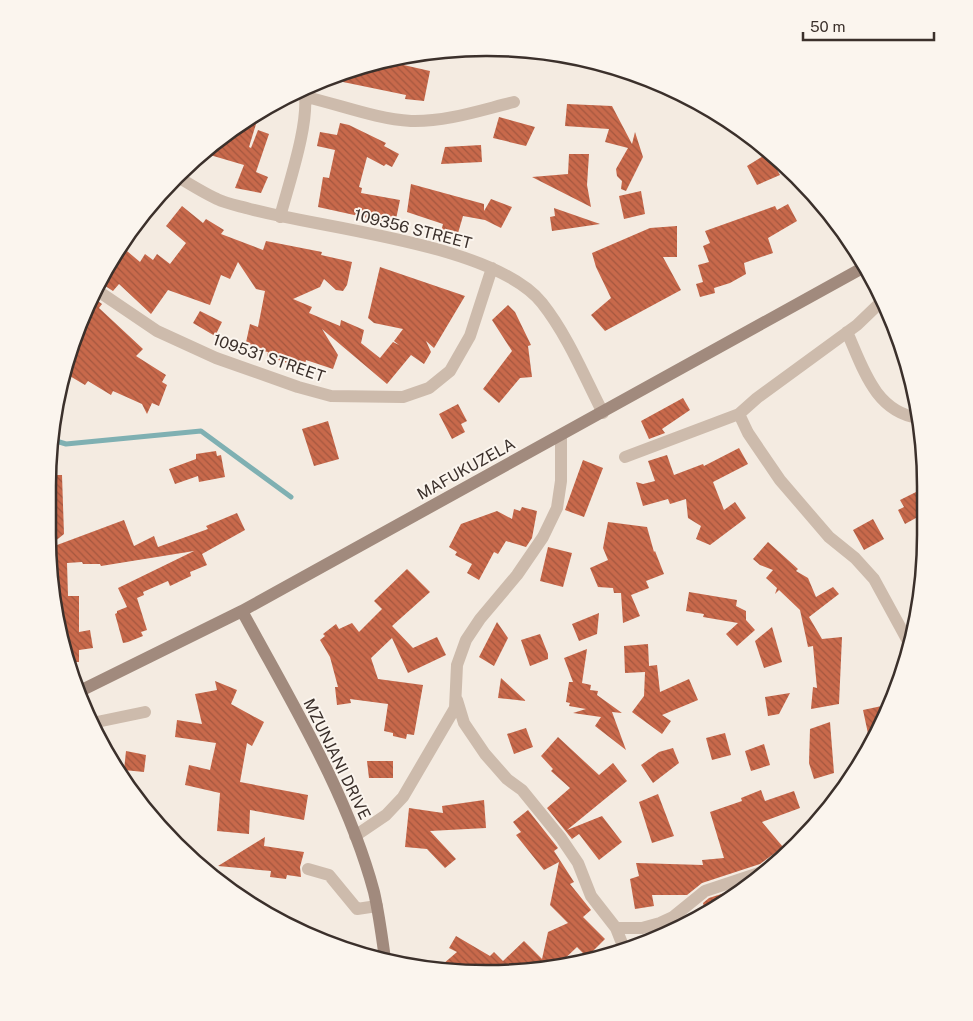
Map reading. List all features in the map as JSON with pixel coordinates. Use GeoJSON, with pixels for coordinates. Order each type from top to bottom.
{"type":"FeatureCollection","features":[{"type":"Feature","properties":{"kind":"main road","name":"MAFUKUZELA"},"geometry":{"type":"LineString","coordinates":[[85,689],[242,612],[858,270]]}},
{"type":"Feature","properties":{"kind":"main road","name":"MZUNJANI DRIVE"},"geometry":{"type":"LineString","coordinates":[[242,612],[302,721],[344,806],[377,906],[384,952]]}},
{"type":"Feature","properties":{"kind":"street"},"geometry":{"type":"LineString","coordinates":[[310,95],[393,119],[413,121],[463,115],[514,102]]}},
{"type":"Feature","properties":{"kind":"street"},"geometry":{"type":"LineString","coordinates":[[280,216],[296,158],[304,97]]}},
{"type":"Feature","properties":{"kind":"street","name":"109356 STREET"},"geometry":{"type":"LineString","coordinates":[[184,180],[218,200],[280,216],[439,250],[492,268],[520,284],[542,302],[564,337],[603,413]]}},
{"type":"Feature","properties":{"kind":"street","name":"109531 STREET"},"geometry":{"type":"LineString","coordinates":[[102,295],[157,331],[216,358],[298,387],[331,396],[403,397],[429,388],[450,371],[470,336],[492,268]]}},
{"type":"Feature","properties":{"kind":"street"},"geometry":{"type":"LineString","coordinates":[[625,457],[739,414],[848,332],[877,306]]}},
{"type":"Feature","properties":{"kind":"street"},"geometry":{"type":"LineString","coordinates":[[848,332],[869,382],[884,402],[897,412],[910,416]]}},
{"type":"Feature","properties":{"kind":"street"},"geometry":{"type":"LineString","coordinates":[[739,414],[748,433],[780,480],[829,537],[855,558],[874,579],[904,635]]}},
{"type":"Feature","properties":{"kind":"street"},"geometry":{"type":"LineString","coordinates":[[355,836],[386,815],[403,797],[455,708],[457,665],[466,640],[480,619],[517,575],[542,537],[557,508],[561,481],[561,436]]}},
{"type":"Feature","properties":{"kind":"street"},"geometry":{"type":"LineString","coordinates":[[456,696],[464,722],[485,754],[502,774],[522,790],[562,838],[578,864],[591,896],[627,941]]}},
{"type":"Feature","properties":{"kind":"street"},"geometry":{"type":"LineString","coordinates":[[100,722],[145,712]]}},
{"type":"Feature","properties":{"kind":"street"},"geometry":{"type":"LineString","coordinates":[[308,870],[329,875],[357,909],[377,906]]}},
{"type":"Feature","properties":{"kind":"street"},"geometry":{"type":"LineString","coordinates":[[616,928],[642,928],[660,923],[673,917],[705,891],[746,877]]}},
{"type":"Feature","properties":{"kind":"street"},"geometry":{"type":"LineString","coordinates":[[616,928],[622,943]]}},
{"type":"Feature","properties":{"kind":"building"},"geometry":{"type":"Polygon","coordinates":[[[403,65],[430,71],[424,101],[405,99],[406,95],[343,82],[375,71],[403,65]]]}},
{"type":"Feature","properties":{"kind":"building"},"geometry":{"type":"Polygon","coordinates":[[[567,104],[612,106],[632,144],[635,132],[643,157],[626,191],[621,189],[622,181],[617,176],[616,169],[628,148],[605,142],[609,129],[565,126],[567,104]]]}},
{"type":"Feature","properties":{"kind":"building"},"geometry":{"type":"Polygon","coordinates":[[[499,117],[535,127],[526,146],[493,138],[499,117]]]}},
{"type":"Feature","properties":{"kind":"building"},"geometry":{"type":"Polygon","coordinates":[[[256,123],[249,147],[251,148],[258,130],[269,134],[256,172],[268,177],[261,193],[235,188],[244,165],[212,156],[256,123]]]}},
{"type":"Feature","properties":{"kind":"building"},"geometry":{"type":"Polygon","coordinates":[[[340,123],[349,125],[386,143],[384,146],[399,154],[392,167],[386,164],[384,166],[367,157],[359,187],[362,188],[361,193],[400,200],[395,224],[318,207],[323,177],[329,178],[335,150],[317,146],[320,132],[337,135],[340,123]]]}},
{"type":"Feature","properties":{"kind":"building"},"geometry":{"type":"Polygon","coordinates":[[[481,145],[482,162],[441,164],[445,147],[481,145]]]}},
{"type":"Feature","properties":{"kind":"building"},"geometry":{"type":"Polygon","coordinates":[[[569,154],[589,154],[587,185],[591,207],[532,177],[568,174],[569,154]]]}},
{"type":"Feature","properties":{"kind":"building"},"geometry":{"type":"Polygon","coordinates":[[[762,157],[777,169],[780,175],[757,185],[747,166],[762,157]]]}},
{"type":"Feature","properties":{"kind":"building"},"geometry":{"type":"Polygon","coordinates":[[[411,184],[484,204],[484,211],[491,199],[512,207],[501,228],[485,220],[463,216],[456,240],[440,235],[443,224],[407,212],[411,184]]]}},
{"type":"Feature","properties":{"kind":"building"},"geometry":{"type":"Polygon","coordinates":[[[641,191],[645,214],[624,219],[619,196],[641,191]]]}},
{"type":"Feature","properties":{"kind":"building"},"geometry":{"type":"Polygon","coordinates":[[[788,204],[797,221],[768,238],[773,253],[744,263],[746,274],[730,283],[714,288],[715,293],[700,297],[696,284],[703,282],[698,265],[709,262],[703,246],[710,243],[705,231],[775,206],[777,210],[788,204]]]}},
{"type":"Feature","properties":{"kind":"building"},"geometry":{"type":"Polygon","coordinates":[[[182,206],[203,223],[206,219],[224,230],[221,234],[263,250],[266,241],[322,252],[321,255],[352,262],[347,285],[343,291],[336,290],[324,279],[320,287],[293,299],[312,307],[309,313],[340,326],[341,320],[364,330],[361,343],[380,358],[393,342],[399,345],[394,341],[403,329],[374,323],[368,318],[380,267],[465,296],[434,348],[426,341],[431,352],[424,364],[411,355],[387,384],[322,329],[338,355],[333,369],[306,360],[304,369],[267,356],[268,352],[245,347],[250,324],[258,327],[265,291],[256,289],[238,262],[230,279],[221,275],[210,305],[168,290],[151,314],[119,284],[113,291],[106,286],[127,251],[140,262],[145,254],[153,260],[157,254],[170,264],[186,243],[166,226],[182,206]]]}},
{"type":"Feature","properties":{"kind":"building"},"geometry":{"type":"Polygon","coordinates":[[[554,208],[600,224],[552,231],[550,217],[555,216],[554,208]]]}},
{"type":"Feature","properties":{"kind":"building"},"geometry":{"type":"Polygon","coordinates":[[[677,226],[677,257],[663,257],[681,290],[605,331],[591,315],[611,298],[596,267],[592,253],[650,228],[677,226]]]}},
{"type":"Feature","properties":{"kind":"building"},"geometry":{"type":"Polygon","coordinates":[[[98,301],[102,304],[99,308],[143,349],[136,356],[166,375],[162,382],[167,385],[159,406],[152,403],[147,414],[142,404],[113,391],[111,395],[88,381],[85,385],[71,377],[79,348],[98,301]]]}},
{"type":"Feature","properties":{"kind":"building"},"geometry":{"type":"Polygon","coordinates":[[[508,305],[515,312],[531,345],[528,346],[532,377],[520,378],[499,403],[483,389],[512,351],[492,320],[508,305]]]}},
{"type":"Feature","properties":{"kind":"building"},"geometry":{"type":"Polygon","coordinates":[[[200,311],[222,322],[215,336],[193,323],[200,311]]]}},
{"type":"Feature","properties":{"kind":"building"},"geometry":{"type":"Polygon","coordinates":[[[683,398],[690,410],[662,429],[665,433],[649,439],[641,421],[683,398]]]}},
{"type":"Feature","properties":{"kind":"building"},"geometry":{"type":"Polygon","coordinates":[[[458,404],[467,421],[461,424],[465,432],[452,439],[439,414],[458,404]]]}},
{"type":"Feature","properties":{"kind":"building"},"geometry":{"type":"Polygon","coordinates":[[[328,421],[339,459],[314,466],[302,429],[328,421]]]}},
{"type":"Feature","properties":{"kind":"building"},"geometry":{"type":"Polygon","coordinates":[[[739,448],[748,464],[713,482],[724,510],[735,502],[746,518],[710,545],[696,539],[701,526],[688,518],[686,499],[670,504],[668,499],[643,506],[636,482],[643,484],[655,481],[648,461],[667,455],[674,475],[703,464],[704,466],[739,448]]]}},
{"type":"Feature","properties":{"kind":"building"},"geometry":{"type":"Polygon","coordinates":[[[216,451],[217,456],[221,455],[225,477],[199,482],[198,476],[175,484],[169,469],[196,459],[196,454],[216,451]]]}},
{"type":"Feature","properties":{"kind":"building"},"geometry":{"type":"Polygon","coordinates":[[[583,460],[603,468],[584,517],[565,510],[583,460]]]}},
{"type":"Feature","properties":{"kind":"building"},"geometry":{"type":"Polygon","coordinates":[[[56,475],[62,475],[64,534],[56,540],[56,475]]]}},
{"type":"Feature","properties":{"kind":"building"},"geometry":{"type":"Polygon","coordinates":[[[917,492],[917,517],[905,524],[898,510],[904,507],[900,500],[917,492]]]}},
{"type":"Feature","properties":{"kind":"building"},"geometry":{"type":"Polygon","coordinates":[[[522,507],[537,511],[532,538],[526,547],[506,541],[498,554],[494,552],[479,580],[467,573],[472,564],[455,555],[457,552],[449,547],[461,524],[497,511],[512,519],[514,509],[520,511],[522,507]]]}},
{"type":"Feature","properties":{"kind":"building"},"geometry":{"type":"Polygon","coordinates":[[[237,513],[245,530],[202,554],[207,565],[190,572],[191,576],[170,586],[168,581],[143,592],[144,595],[137,598],[147,630],[141,632],[143,636],[128,642],[123,643],[115,614],[117,611],[127,607],[118,588],[194,551],[101,566],[100,564],[83,564],[82,562],[67,563],[68,596],[79,596],[79,632],[90,630],[93,648],[79,650],[79,662],[76,662],[60,591],[56,545],[124,520],[134,546],[154,536],[158,547],[208,529],[206,526],[237,513]]]}},
{"type":"Feature","properties":{"kind":"building"},"geometry":{"type":"Polygon","coordinates":[[[873,519],[884,539],[864,550],[853,530],[873,519]]]}},
{"type":"Feature","properties":{"kind":"building"},"geometry":{"type":"Polygon","coordinates":[[[608,522],[647,527],[654,552],[664,574],[646,581],[649,588],[631,595],[640,616],[623,623],[621,593],[614,593],[613,588],[598,587],[590,568],[608,560],[603,548],[608,522]]]}},
{"type":"Feature","properties":{"kind":"building"},"geometry":{"type":"Polygon","coordinates":[[[768,542],[798,569],[796,571],[808,578],[816,597],[833,587],[839,594],[809,617],[822,639],[842,637],[839,704],[811,709],[813,687],[817,688],[813,646],[808,647],[800,610],[779,590],[775,594],[777,588],[766,578],[773,570],[760,565],[753,559],[768,542]]]}},
{"type":"Feature","properties":{"kind":"building"},"geometry":{"type":"Polygon","coordinates":[[[548,547],[572,553],[563,587],[540,581],[548,547]]]}},
{"type":"Feature","properties":{"kind":"building"},"geometry":{"type":"Polygon","coordinates":[[[407,569],[430,592],[392,626],[413,648],[437,637],[446,655],[408,673],[392,638],[371,658],[378,679],[423,685],[414,735],[407,734],[406,739],[393,736],[393,733],[384,731],[388,704],[350,699],[351,703],[337,705],[335,687],[338,687],[330,657],[320,640],[325,636],[323,634],[336,624],[339,629],[352,623],[359,632],[382,609],[374,601],[407,569]]]}},
{"type":"Feature","properties":{"kind":"building"},"geometry":{"type":"Polygon","coordinates":[[[689,592],[737,600],[736,606],[746,611],[746,620],[755,630],[737,646],[726,634],[738,623],[703,617],[704,614],[686,611],[689,592]]]}},
{"type":"Feature","properties":{"kind":"building"},"geometry":{"type":"Polygon","coordinates":[[[599,613],[597,634],[579,641],[572,624],[599,613]]]}},
{"type":"Feature","properties":{"kind":"building"},"geometry":{"type":"Polygon","coordinates":[[[497,622],[508,638],[494,666],[479,657],[497,622]]]}},
{"type":"Feature","properties":{"kind":"building"},"geometry":{"type":"Polygon","coordinates":[[[772,627],[782,662],[764,668],[755,641],[772,627]]]}},
{"type":"Feature","properties":{"kind":"building"},"geometry":{"type":"Polygon","coordinates":[[[540,634],[548,654],[548,659],[530,666],[521,640],[540,634]]]}},
{"type":"Feature","properties":{"kind":"building"},"geometry":{"type":"Polygon","coordinates":[[[648,644],[649,666],[657,665],[660,692],[689,679],[698,700],[662,715],[671,721],[662,734],[632,712],[644,696],[645,672],[625,673],[624,646],[648,644]]]}},
{"type":"Feature","properties":{"kind":"building"},"geometry":{"type":"Polygon","coordinates":[[[587,649],[582,683],[591,685],[590,690],[598,691],[597,695],[622,713],[612,712],[626,750],[595,726],[601,717],[573,713],[586,709],[569,706],[570,703],[566,702],[569,682],[573,682],[564,658],[587,649]]]}},
{"type":"Feature","properties":{"kind":"building"},"geometry":{"type":"Polygon","coordinates":[[[501,678],[526,701],[498,698],[501,678]]]}},
{"type":"Feature","properties":{"kind":"building"},"geometry":{"type":"Polygon","coordinates":[[[215,681],[237,690],[231,704],[264,722],[252,746],[247,743],[240,782],[308,795],[304,820],[250,810],[249,834],[217,831],[220,793],[185,785],[189,765],[210,770],[216,743],[175,737],[177,720],[202,724],[195,694],[217,690],[215,681]]]}},
{"type":"Feature","properties":{"kind":"building"},"geometry":{"type":"Polygon","coordinates":[[[790,693],[779,714],[768,716],[765,697],[790,693]]]}},
{"type":"Feature","properties":{"kind":"building"},"geometry":{"type":"Polygon","coordinates":[[[881,706],[868,733],[863,710],[881,706]]]}},
{"type":"Feature","properties":{"kind":"building"},"geometry":{"type":"Polygon","coordinates":[[[830,722],[834,773],[814,779],[809,763],[810,729],[830,722]]]}},
{"type":"Feature","properties":{"kind":"building"},"geometry":{"type":"Polygon","coordinates":[[[526,728],[533,747],[514,754],[507,734],[526,728]]]}},
{"type":"Feature","properties":{"kind":"building"},"geometry":{"type":"Polygon","coordinates":[[[725,733],[731,755],[712,760],[706,738],[725,733]]]}},
{"type":"Feature","properties":{"kind":"building"},"geometry":{"type":"Polygon","coordinates":[[[558,737],[599,775],[613,763],[627,781],[567,830],[602,816],[622,842],[599,860],[579,834],[572,839],[547,808],[570,788],[551,771],[553,769],[541,756],[558,737]]]}},
{"type":"Feature","properties":{"kind":"building"},"geometry":{"type":"Polygon","coordinates":[[[764,744],[770,765],[751,771],[745,751],[764,744]]]}},
{"type":"Feature","properties":{"kind":"building"},"geometry":{"type":"Polygon","coordinates":[[[673,748],[679,763],[653,783],[641,765],[659,752],[673,748]]]}},
{"type":"Feature","properties":{"kind":"building"},"geometry":{"type":"Polygon","coordinates":[[[126,751],[146,755],[144,772],[127,770],[124,767],[126,751]]]}},
{"type":"Feature","properties":{"kind":"building"},"geometry":{"type":"Polygon","coordinates":[[[367,761],[393,761],[393,778],[369,778],[367,761]]]}},
{"type":"Feature","properties":{"kind":"building"},"geometry":{"type":"Polygon","coordinates":[[[761,790],[765,801],[794,791],[800,808],[762,822],[783,847],[760,864],[702,883],[687,895],[652,895],[654,906],[635,909],[630,879],[639,876],[636,863],[703,865],[702,860],[724,858],[710,812],[742,801],[741,798],[761,790]]]}},
{"type":"Feature","properties":{"kind":"building"},"geometry":{"type":"Polygon","coordinates":[[[658,794],[674,836],[652,843],[639,802],[658,794]]]}},
{"type":"Feature","properties":{"kind":"building"},"geometry":{"type":"Polygon","coordinates":[[[484,800],[486,828],[430,831],[456,859],[445,868],[427,849],[405,847],[409,808],[443,813],[442,806],[484,800]]]}},
{"type":"Feature","properties":{"kind":"building"},"geometry":{"type":"Polygon","coordinates":[[[528,810],[558,848],[554,851],[574,882],[570,884],[591,910],[583,917],[605,939],[593,951],[583,953],[577,947],[567,957],[543,961],[486,965],[445,963],[457,952],[449,948],[456,936],[490,956],[494,952],[503,961],[524,941],[542,959],[548,932],[568,923],[550,905],[559,862],[544,870],[516,835],[521,832],[513,822],[528,810]]]}},
{"type":"Feature","properties":{"kind":"building"},"geometry":{"type":"Polygon","coordinates":[[[265,837],[264,846],[304,852],[300,867],[301,877],[287,875],[286,879],[270,877],[271,871],[218,866],[265,837]]]}},
{"type":"Feature","properties":{"kind":"building"},"geometry":{"type":"Polygon","coordinates":[[[724,893],[704,906],[703,903],[709,898],[724,893]]]}},
{"type":"Feature","properties":{"kind":"waterway"},"geometry":{"type":"LineString","coordinates":[[59,442],[66,444],[201,431],[291,497]]}}]}
